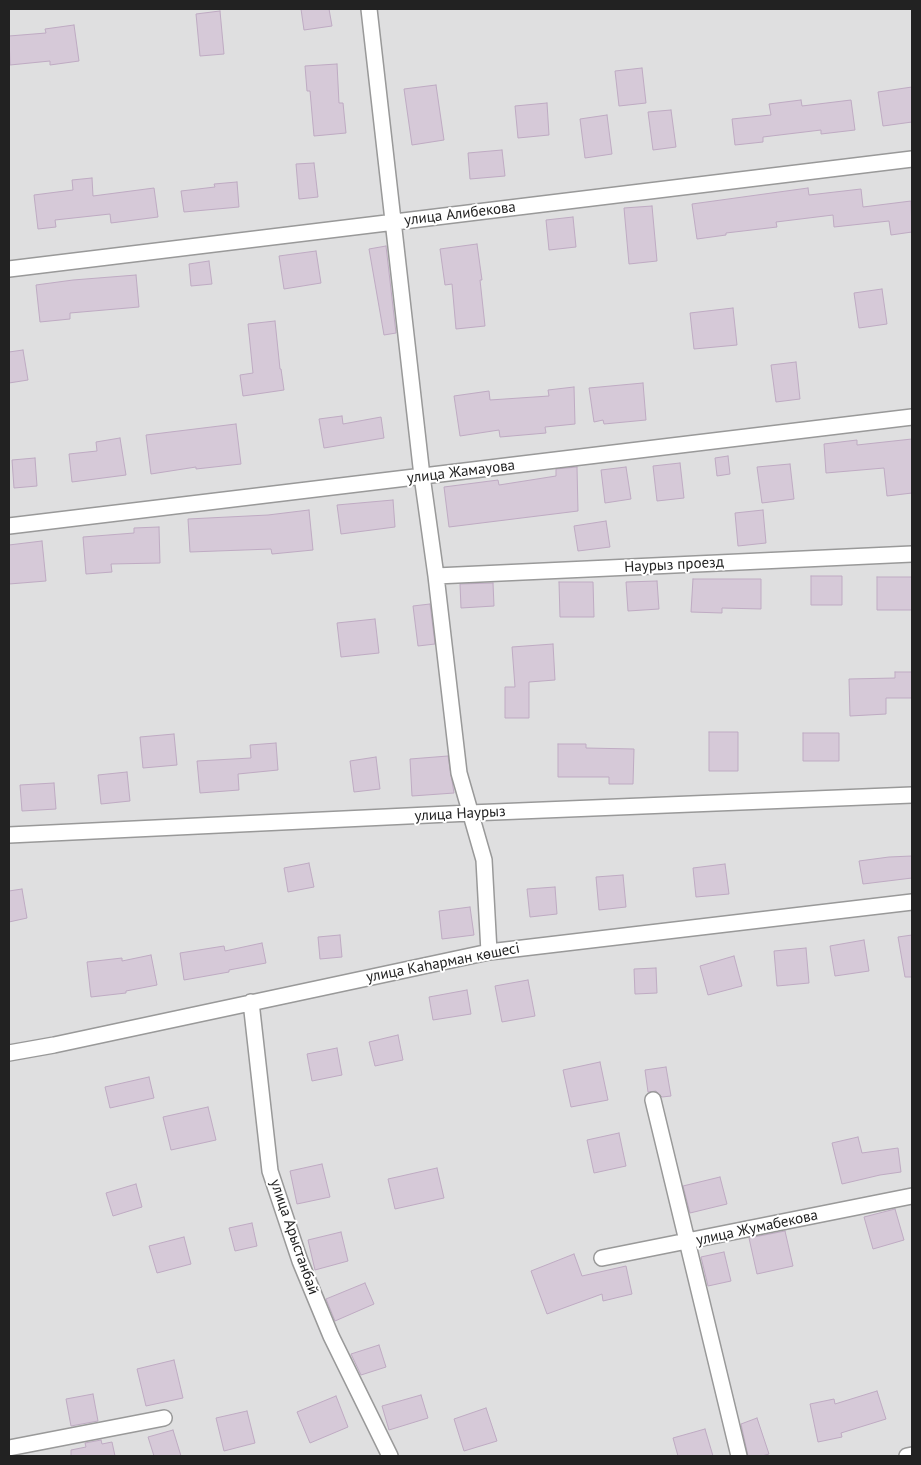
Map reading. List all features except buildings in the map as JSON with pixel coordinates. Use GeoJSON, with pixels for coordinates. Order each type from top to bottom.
{"type":"FeatureCollection","features":[{"type":"Feature","properties":{"kind":"street"},"geometry":{"type":"LineString","coordinates":[[369,9],[422,476],[436,576],[459,773],[484,860],[489,952]]}},
{"type":"Feature","properties":{"kind":"street","name":"улица Алибекова"},"geometry":{"type":"LineString","coordinates":[[9,269],[912,159]]}},
{"type":"Feature","properties":{"kind":"street","name":"улица Жамауова"},"geometry":{"type":"LineString","coordinates":[[9,526],[912,417]]}},
{"type":"Feature","properties":{"kind":"street","name":"Наурыз проезд"},"geometry":{"type":"LineString","coordinates":[[436,576],[912,554]]}},
{"type":"Feature","properties":{"kind":"street","name":"улица Наурыз"},"geometry":{"type":"LineString","coordinates":[[9,835],[470,813],[912,795]]}},
{"type":"Feature","properties":{"kind":"street","name":"улица Каһарман көшесі"},"geometry":{"type":"LineString","coordinates":[[9,1053],[54,1046],[489,952],[912,902]]}},
{"type":"Feature","properties":{"kind":"street","name":"улица Арыстанбай"},"geometry":{"type":"LineString","coordinates":[[251,1002],[270,1171],[300,1261],[331,1336],[390,1456]]}},
{"type":"Feature","properties":{"kind":"street"},"geometry":{"type":"LineString","coordinates":[[653,1100],[738,1456]]}},
{"type":"Feature","properties":{"kind":"street","name":"улица Жумабекова"},"geometry":{"type":"LineString","coordinates":[[602,1258],[912,1196]]}},
{"type":"Feature","properties":{"kind":"street"},"geometry":{"type":"LineString","coordinates":[[9,1448],[164,1418]]}},
{"type":"Feature","properties":{"kind":"street"},"geometry":{"type":"LineString","coordinates":[[907,1456],[912,1455]]}},
{"type":"Feature","properties":{"kind":"shaded area"},"geometry":{"type":"Polygon","coordinates":[[[9,9],[912,9],[912,1456],[9,1456],[9,9]]]}}]}
